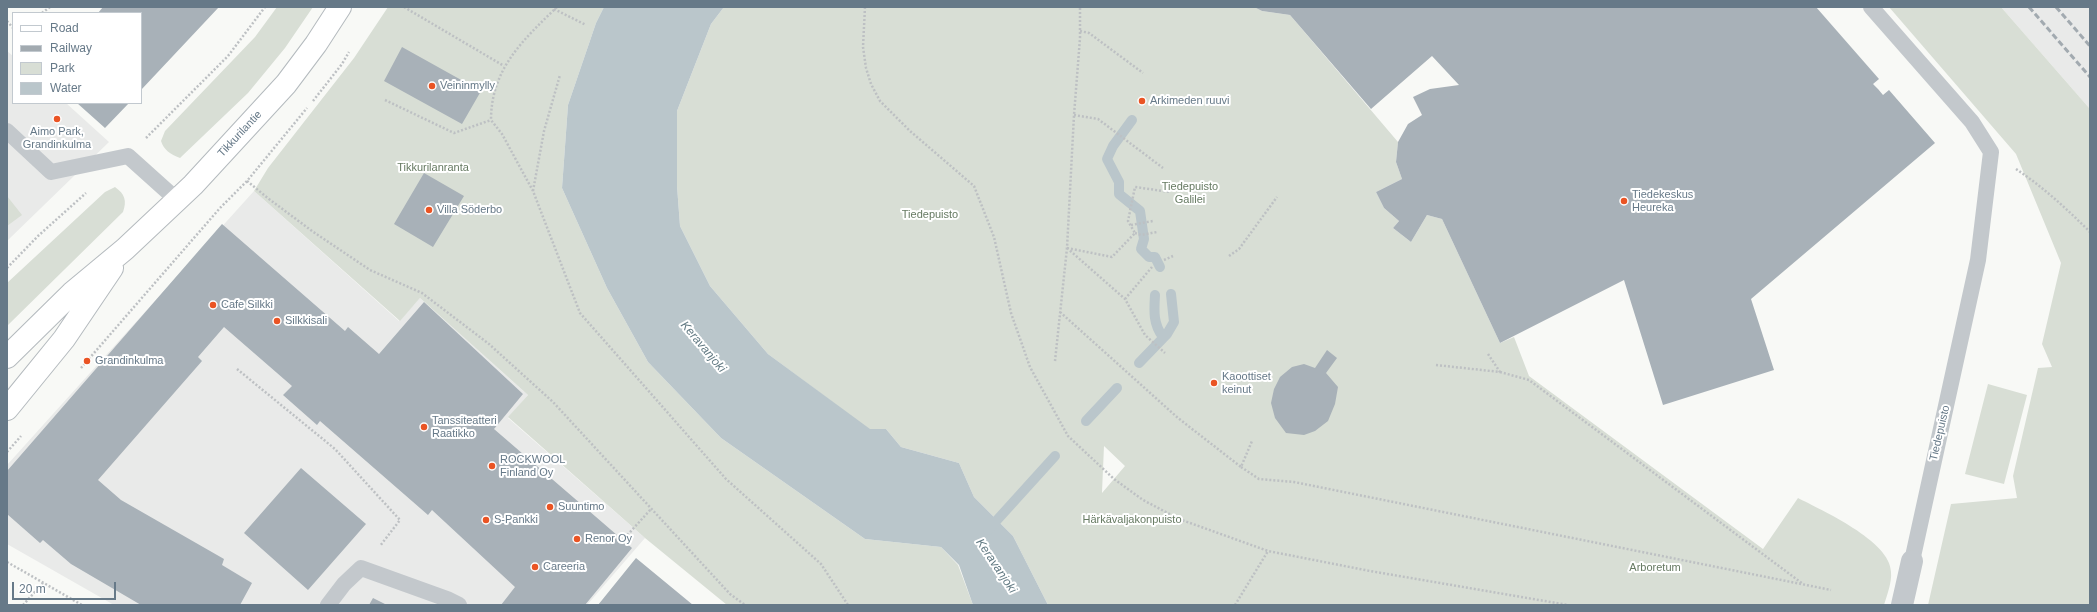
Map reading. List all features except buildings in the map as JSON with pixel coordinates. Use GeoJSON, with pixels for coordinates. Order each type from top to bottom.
{"type":"FeatureCollection","features":[{"type":"Feature","properties":{"kind":"main road","name":"Tikkurilantie"},"geometry":{"type":"LineString","coordinates":[[7,357],[72,292],[125,249],[178,200],[286,84],[316,44],[340,7]]}},
{"type":"Feature","properties":{"kind":"main road","name":"Tikkurilantie"},"geometry":{"type":"LineString","coordinates":[[7,409],[64,339],[125,249]]}},
{"type":"Feature","properties":{"kind":"street","name":"Tiedepuisto"},"geometry":{"type":"LineString","coordinates":[[1902,605],[1912,561]]}},
{"type":"Feature","properties":{"kind":"lane"},"geometry":{"type":"LineString","coordinates":[[1871,7],[1972,122],[1991,152]]}},
{"type":"Feature","properties":{"kind":"lane"},"geometry":{"type":"LineString","coordinates":[[7,131],[51,172],[128,156],[178,200]]}},
{"type":"Feature","properties":{"kind":"lane","name":"Tiedepuisto"},"geometry":{"type":"LineString","coordinates":[[1912,561],[1978,260],[1991,152]]}},
{"type":"Feature","properties":{"kind":"lane"},"geometry":{"type":"LineString","coordinates":[[328,605],[344,584],[362,568],[447,599],[459,605]]}},
{"type":"Feature","properties":{"kind":"path"},"geometry":{"type":"LineString","coordinates":[[404,7],[504,66]]}},
{"type":"Feature","properties":{"kind":"path"},"geometry":{"type":"LineString","coordinates":[[865,7],[863,47],[866,68],[871,84],[880,101],[910,131],[974,186],[994,237],[1011,313],[1030,367],[1068,436],[1114,479],[1143,500],[1179,519],[1268,551],[1370,571],[1568,605]]}},
{"type":"Feature","properties":{"kind":"path"},"geometry":{"type":"LineString","coordinates":[[1055,361],[1067,248],[1080,31],[1080,7]]}},
{"type":"Feature","properties":{"kind":"path"},"geometry":{"type":"LineString","coordinates":[[586,25],[555,8],[515,50],[504,66],[493,100],[491,120],[502,134],[509,151],[533,191],[580,313],[726,479],[821,564],[848,605]]}},
{"type":"Feature","properties":{"kind":"path"},"geometry":{"type":"LineString","coordinates":[[1080,31],[1089,32],[1143,72]]}},
{"type":"Feature","properties":{"kind":"path"},"geometry":{"type":"LineString","coordinates":[[533,191],[544,131],[560,75]]}},
{"type":"Feature","properties":{"kind":"path"},"geometry":{"type":"LineString","coordinates":[[385,100],[454,133],[491,120]]}},
{"type":"Feature","properties":{"kind":"path"},"geometry":{"type":"LineString","coordinates":[[1074,115],[1098,119],[1163,168]]}},
{"type":"Feature","properties":{"kind":"path"},"geometry":{"type":"LineString","coordinates":[[1991,152],[2036,183],[2068,210],[2090,232]]}},
{"type":"Feature","properties":{"kind":"path"},"geometry":{"type":"LineString","coordinates":[[77,373],[220,208],[247,181],[269,200],[312,231],[370,270],[422,293],[489,344],[553,402],[730,594],[745,605]]}},
{"type":"Feature","properties":{"kind":"path"},"geometry":{"type":"LineString","coordinates":[[1157,232],[1141,235],[1135,233],[1128,221],[1135,186],[1170,192]]}},
{"type":"Feature","properties":{"kind":"path"},"geometry":{"type":"LineString","coordinates":[[1229,256],[1239,249],[1277,197]]}},
{"type":"Feature","properties":{"kind":"path"},"geometry":{"type":"LineString","coordinates":[[1131,225],[1153,221]]}},
{"type":"Feature","properties":{"kind":"path"},"geometry":{"type":"LineString","coordinates":[[1067,248],[1112,257],[1135,233]]}},
{"type":"Feature","properties":{"kind":"path"},"geometry":{"type":"LineString","coordinates":[[1067,248],[1125,299],[1144,335],[1166,353]]}},
{"type":"Feature","properties":{"kind":"path"},"geometry":{"type":"LineString","coordinates":[[1164,260],[1173,256]]}},
{"type":"Feature","properties":{"kind":"path"},"geometry":{"type":"LineString","coordinates":[[1125,299],[1152,267]]}},
{"type":"Feature","properties":{"kind":"path"},"geometry":{"type":"LineString","coordinates":[[1060,311],[1178,418],[1241,467],[1260,479],[1294,482],[1831,590]]}},
{"type":"Feature","properties":{"kind":"path"},"geometry":{"type":"LineString","coordinates":[[1488,354],[1500,372]]}},
{"type":"Feature","properties":{"kind":"path"},"geometry":{"type":"LineString","coordinates":[[1436,365],[1500,372],[1529,380],[1804,585]]}},
{"type":"Feature","properties":{"kind":"path"},"geometry":{"type":"LineString","coordinates":[[237,369],[335,449],[400,520],[362,568]]}},
{"type":"Feature","properties":{"kind":"path"},"geometry":{"type":"LineString","coordinates":[[7,452],[26,430]]}},
{"type":"Feature","properties":{"kind":"path"},"geometry":{"type":"LineString","coordinates":[[1241,467],[1252,441]]}},
{"type":"Feature","properties":{"kind":"path"},"geometry":{"type":"LineString","coordinates":[[622,540],[651,509]]}},
{"type":"Feature","properties":{"kind":"path"},"geometry":{"type":"LineString","coordinates":[[1235,605],[1268,551]]}},
{"type":"Feature","properties":{"kind":"path"},"geometry":{"type":"LineString","coordinates":[[7,562],[82,605]]}},
{"type":"Feature","properties":{"kind":"path"},"geometry":{"type":"LineString","coordinates":[[23,605],[43,583]]}},
{"type":"Feature","properties":{"kind":"shaded area"},"geometry":{"type":"Polygon","coordinates":[[[2001,7],[2090,7],[2090,109],[2001,7]]]}},
{"type":"Feature","properties":{"kind":"shaded area"},"geometry":{"type":"Polygon","coordinates":[[[7,51],[12,55],[12,104],[67,104],[109,142],[7,241],[7,51]]]}},
{"type":"Feature","properties":{"kind":"shaded area"},"geometry":{"type":"Polygon","coordinates":[[[254,191],[399,321],[420,298],[528,395],[508,418],[645,538],[587,605],[114,605],[7,544],[7,465],[254,191]]]}},
{"type":"Feature","properties":{"kind":"green space"},"geometry":{"type":"Polygon","coordinates":[[[277,7],[313,7],[285,48],[248,93],[180,158],[173,155],[164,147],[161,141],[165,131],[255,37],[277,7]]]}},
{"type":"Feature","properties":{"kind":"green space","name":"Tikkurilanranta"},"geometry":{"type":"Polygon","coordinates":[[[388,7],[604,7],[596,23],[568,105],[562,188],[607,288],[648,362],[721,438],[865,539],[941,547],[958,565],[973,605],[727,605],[645,538],[508,417],[528,395],[420,298],[400,321],[254,191],[268,168],[354,58],[388,7]]]}},
{"type":"Feature","properties":{"kind":"green space"},"geometry":{"type":"Polygon","coordinates":[[[724,7],[1254,7],[1262,11],[1290,15],[1398,142],[1396,162],[1402,179],[1376,192],[1384,208],[1399,221],[1393,228],[1411,242],[1427,215],[1442,219],[1500,343],[1514,337],[1529,376],[1763,549],[1798,498],[1853,528],[1868,538],[1880,549],[1888,560],[1891,580],[1884,605],[1048,605],[1013,536],[974,497],[959,463],[901,447],[886,429],[870,430],[768,354],[710,286],[680,226],[677,186],[677,111],[711,24],[724,7]],[[1104,446],[1102,493],[1125,466],[1104,446]]]}},
{"type":"Feature","properties":{"kind":"green space"},"geometry":{"type":"Polygon","coordinates":[[[1889,7],[2001,7],[2090,109],[2090,605],[1928,605],[1951,504],[2017,498],[2013,476],[2038,368],[2052,367],[2042,344],[2061,263],[2016,154],[1889,7]]]}},
{"type":"Feature","properties":{"kind":"green space"},"geometry":{"type":"Polygon","coordinates":[[[115,187],[121,192],[125,201],[123,212],[7,326],[7,283],[105,192],[115,187]]]}},
{"type":"Feature","properties":{"kind":"green space"},"geometry":{"type":"Polygon","coordinates":[[[7,196],[22,215],[7,226],[7,196]]]}},
{"type":"Feature","properties":{"kind":"green space"},"geometry":{"type":"Polygon","coordinates":[[[1988,384],[2027,395],[2004,484],[1965,474],[1988,384]]]}},
{"type":"Feature","properties":{"kind":"water","name":"Keravanjoki"},"geometry":{"type":"Polygon","coordinates":[[[604,7],[724,7],[711,24],[677,111],[677,186],[680,226],[710,286],[768,354],[870,429],[886,429],[901,447],[959,463],[974,497],[1013,536],[1048,605],[973,605],[959,565],[941,547],[865,539],[721,438],[648,362],[607,288],[562,188],[568,105],[596,23],[604,7]]]}},
{"type":"Feature","properties":{"kind":"waterway"},"geometry":{"type":"LineString","coordinates":[[1132,120],[1113,146],[1107,159],[1119,182],[1119,194],[1140,211],[1144,239],[1141,249],[1149,257],[1155,257],[1160,267]]}},
{"type":"Feature","properties":{"kind":"waterway"},"geometry":{"type":"LineString","coordinates":[[1139,363],[1167,334],[1174,322],[1171,294]]}},
{"type":"Feature","properties":{"kind":"waterway"},"geometry":{"type":"LineString","coordinates":[[1155,295],[1154,312],[1157,327],[1163,337]]}},
{"type":"Feature","properties":{"kind":"waterway"},"geometry":{"type":"LineString","coordinates":[[1086,421],[1117,388]]}},
{"type":"Feature","properties":{"kind":"waterway"},"geometry":{"type":"LineString","coordinates":[[988,530],[1055,456]]}},
{"type":"Feature","properties":{"kind":"railway"},"geometry":{"type":"LineString","coordinates":[[2029,7],[2090,77]]}},
{"type":"Feature","properties":{"kind":"railway"},"geometry":{"type":"LineString","coordinates":[[2056,7],[2090,46]]}},
{"type":"Feature","properties":{"kind":"place","name":"Veininmylly"},"geometry":{"type":"Point","coordinates":[432,86]}},
{"type":"Feature","properties":{"kind":"place","name":"Arkimeden ruuvi"},"geometry":{"type":"Point","coordinates":[1142,101]}},
{"type":"Feature","properties":{"kind":"place","name":"Aimo Park, Grandinkulma"},"geometry":{"type":"Point","coordinates":[57,119]}},
{"type":"Feature","properties":{"kind":"place","name":"Tiedekeskus Heureka"},"geometry":{"type":"Point","coordinates":[1624,201]}},
{"type":"Feature","properties":{"kind":"place","name":"Villa Söderbo"},"geometry":{"type":"Point","coordinates":[429,210]}},
{"type":"Feature","properties":{"kind":"place","name":"Cafe Silkki"},"geometry":{"type":"Point","coordinates":[213,305]}},
{"type":"Feature","properties":{"kind":"place","name":"Silkkisali"},"geometry":{"type":"Point","coordinates":[277,321]}},
{"type":"Feature","properties":{"kind":"place","name":"Grandinkulma"},"geometry":{"type":"Point","coordinates":[87,361]}},
{"type":"Feature","properties":{"kind":"place","name":"Kaoottiset keinut"},"geometry":{"type":"Point","coordinates":[1214,383]}},
{"type":"Feature","properties":{"kind":"place","name":"Tanssiteatteri Raatikko"},"geometry":{"type":"Point","coordinates":[424,427]}},
{"type":"Feature","properties":{"kind":"place","name":"ROCKWOOL Finland Oy"},"geometry":{"type":"Point","coordinates":[492,466]}},
{"type":"Feature","properties":{"kind":"place","name":"Suuntimo"},"geometry":{"type":"Point","coordinates":[550,507]}},
{"type":"Feature","properties":{"kind":"place","name":"S-Pankki"},"geometry":{"type":"Point","coordinates":[486,520]}},
{"type":"Feature","properties":{"kind":"place","name":"Renor Oy"},"geometry":{"type":"Point","coordinates":[577,539]}},
{"type":"Feature","properties":{"kind":"place","name":"Careeria"},"geometry":{"type":"Point","coordinates":[535,567]}},
{"type":"Feature","properties":{"kind":"park label","name":"Tiedepuisto Galilei"},"geometry":{"type":"Point","coordinates":[1190,193]}},
{"type":"Feature","properties":{"kind":"park label","name":"Härkävaljakonpuisto"},"geometry":{"type":"Point","coordinates":[1132,520]}},
{"type":"Feature","properties":{"kind":"park label","name":"Arboretum"},"geometry":{"type":"Point","coordinates":[1655,568]}}]}
